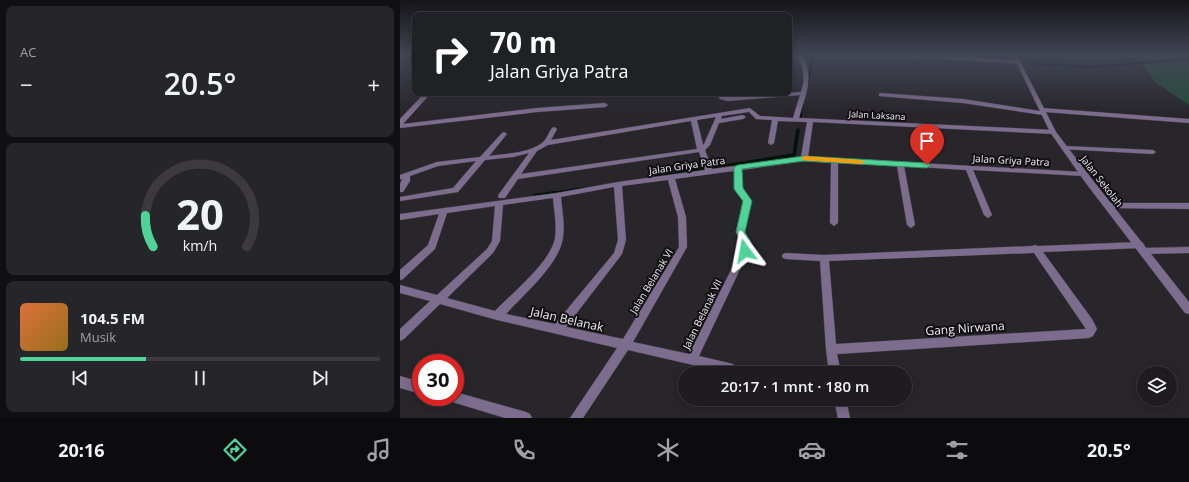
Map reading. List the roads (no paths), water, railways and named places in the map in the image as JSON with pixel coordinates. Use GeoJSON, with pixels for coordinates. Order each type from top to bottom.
{"type":"FeatureCollection","features":[{"type":"Feature","properties":{"kind":"street"},"geometry":{"type":"LineString","coordinates":[[795,120],[807,75]]}},
{"type":"Feature","properties":{"kind":"street","name":"Jalan Sekolah"},"geometry":{"type":"LineString","coordinates":[[1025,75],[1053,132],[1064,148],[1189,310]]}},
{"type":"Feature","properties":{"kind":"street"},"geometry":{"type":"LineString","coordinates":[[792,93],[803,93]]}},
{"type":"Feature","properties":{"kind":"street"},"geometry":{"type":"LineString","coordinates":[[881,95],[1042,111],[1189,121]]}},
{"type":"Feature","properties":{"kind":"street"},"geometry":{"type":"LineString","coordinates":[[400,123],[425,96]]}},
{"type":"Feature","properties":{"kind":"street"},"geometry":{"type":"LineString","coordinates":[[721,96],[722,98],[759,96]]}},
{"type":"Feature","properties":{"kind":"street"},"geometry":{"type":"LineString","coordinates":[[752,97],[752,113]]}},
{"type":"Feature","properties":{"kind":"street"},"geometry":{"type":"LineString","coordinates":[[400,126],[537,110],[605,105]]}},
{"type":"Feature","properties":{"kind":"street"},"geometry":{"type":"LineString","coordinates":[[400,112],[412,111]]}},
{"type":"Feature","properties":{"kind":"street","name":"Jalan Laksana"},"geometry":{"type":"LineString","coordinates":[[546,143],[694,119],[720,118],[752,113],[758,118],[1053,132]]}},
{"type":"Feature","properties":{"kind":"street"},"geometry":{"type":"LineString","coordinates":[[517,177],[701,150],[707,145],[720,118]]}},
{"type":"Feature","properties":{"kind":"street"},"geometry":{"type":"LineString","coordinates":[[771,143],[775,118]]}},
{"type":"Feature","properties":{"kind":"street"},"geometry":{"type":"LineString","coordinates":[[694,119],[701,150],[708,169]]}},
{"type":"Feature","properties":{"kind":"street"},"geometry":{"type":"LineString","coordinates":[[804,159],[810,120]]}},
{"type":"Feature","properties":{"kind":"street"},"geometry":{"type":"LineString","coordinates":[[400,190],[406,182],[403,176],[437,164],[482,159],[535,150],[546,143],[554,129]]}},
{"type":"Feature","properties":{"kind":"street"},"geometry":{"type":"LineString","coordinates":[[400,199],[456,190],[504,134]]}},
{"type":"Feature","properties":{"kind":"street"},"geometry":{"type":"LineString","coordinates":[[1064,148],[1153,152]]}},
{"type":"Feature","properties":{"kind":"street"},"geometry":{"type":"LineString","coordinates":[[400,336],[490,251],[496,241],[500,200],[535,150]]}},
{"type":"Feature","properties":{"kind":"street","name":"Jalan Griya Patra"},"geometry":{"type":"LineString","coordinates":[[400,218],[500,200],[557,195],[618,184],[670,178],[708,169],[804,159],[1083,174]]}},
{"type":"Feature","properties":{"kind":"street"},"geometry":{"type":"LineString","coordinates":[[834,223],[835,161]]}},
{"type":"Feature","properties":{"kind":"street"},"geometry":{"type":"LineString","coordinates":[[900,164],[911,225]]}},
{"type":"Feature","properties":{"kind":"street","name":"Jalan Belanak VII"},"geometry":{"type":"LineString","coordinates":[[692,359],[747,246],[740,232],[747,201],[738,189],[738,167]]}},
{"type":"Feature","properties":{"kind":"street"},"geometry":{"type":"LineString","coordinates":[[968,168],[988,215]]}},
{"type":"Feature","properties":{"kind":"street","name":"Jalan Belanak VI"},"geometry":{"type":"LineString","coordinates":[[576,418],[625,346],[683,246],[682,217],[670,178]]}},
{"type":"Feature","properties":{"kind":"street"},"geometry":{"type":"LineString","coordinates":[[558,329],[618,254],[622,240],[618,184]]}},
{"type":"Feature","properties":{"kind":"street"},"geometry":{"type":"LineString","coordinates":[[497,316],[549,260],[556,249],[559,239],[557,195]]}},
{"type":"Feature","properties":{"kind":"street"},"geometry":{"type":"LineString","coordinates":[[1109,206],[1189,206]]}},
{"type":"Feature","properties":{"kind":"street"},"geometry":{"type":"LineString","coordinates":[[400,276],[432,247],[444,211]]}},
{"type":"Feature","properties":{"kind":"street"},"geometry":{"type":"LineString","coordinates":[[786,256],[824,258],[1035,248],[1142,248],[1189,250]]}},
{"type":"Feature","properties":{"kind":"street","name":"Gang Nirwana"},"geometry":{"type":"LineString","coordinates":[[831,349],[1089,333],[1092,329],[1088,322],[1035,248]]}},
{"type":"Feature","properties":{"kind":"street"},"geometry":{"type":"LineString","coordinates":[[824,258],[831,349],[834,366]]}},
{"type":"Feature","properties":{"kind":"street","name":"Jalan Belanak"},"geometry":{"type":"LineString","coordinates":[[400,290],[497,316],[558,329],[625,346],[721,366]]}},
{"type":"Feature","properties":{"kind":"street"},"geometry":{"type":"LineString","coordinates":[[402,386],[412,387]]}},
{"type":"Feature","properties":{"kind":"street"},"geometry":{"type":"LineString","coordinates":[[464,400],[526,418]]}},
{"type":"Feature","properties":{"kind":"street"},"geometry":{"type":"LineString","coordinates":[[841,406],[844,418]]}},
{"type":"Feature","properties":{"kind":"waterway"},"geometry":{"type":"LineString","coordinates":[[807,86],[810,75]]}},
{"type":"Feature","properties":{"kind":"waterway"},"geometry":{"type":"LineString","coordinates":[[800,116],[803,102]]}},
{"type":"Feature","properties":{"kind":"waterway"},"geometry":{"type":"LineString","coordinates":[[799,119],[800,115]]}},
{"type":"Feature","properties":{"kind":"waterway"},"geometry":{"type":"LineString","coordinates":[[656,177],[794,155],[798,130]]}},
{"type":"Feature","properties":{"kind":"waterway"},"geometry":{"type":"LineString","coordinates":[[552,194],[582,189]]}},
{"type":"Feature","properties":{"kind":"waterway"},"geometry":{"type":"LineString","coordinates":[[552,194],[557,193]]}},
{"type":"Feature","properties":{"kind":"waterway"},"geometry":{"type":"LineString","coordinates":[[535,196],[552,194]]}}]}
